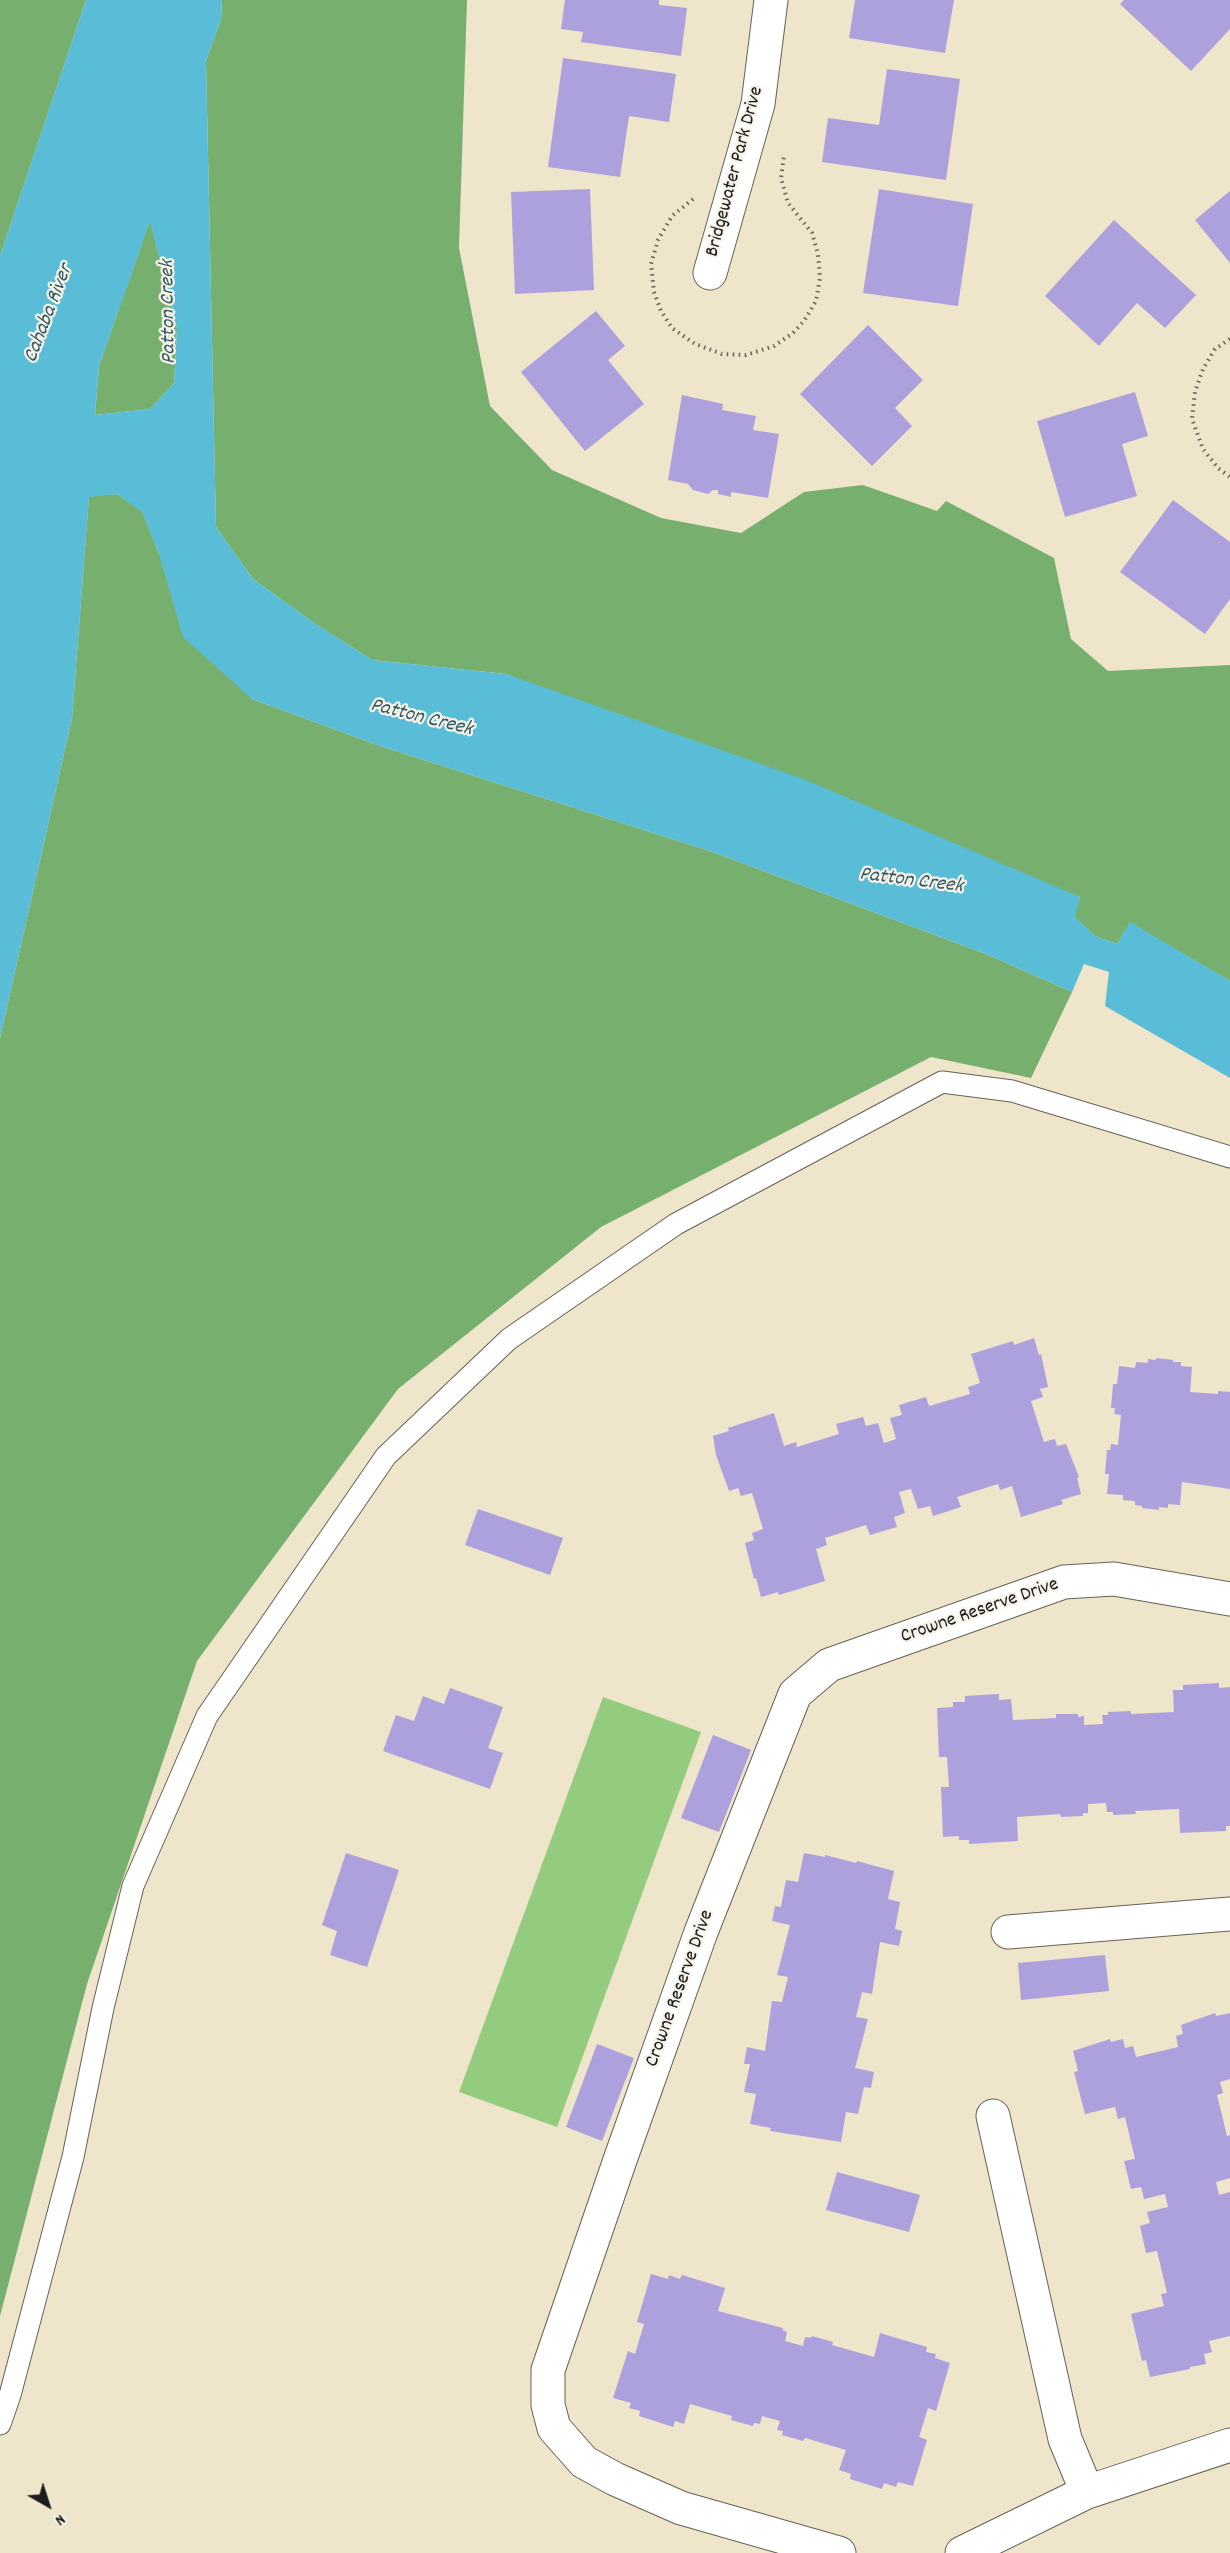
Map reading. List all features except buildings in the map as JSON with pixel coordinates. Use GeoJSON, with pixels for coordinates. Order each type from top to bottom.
{"type":"FeatureCollection","features":[{"type":"Feature","properties":{"kind":"street","name":"Bridgewater Park Drive"},"geometry":{"type":"LineString","coordinates":[[710,273],[758,104],[771,0]]}},
{"type":"Feature","properties":{"kind":"street","name":"Crowne Reserve Drive"},"geometry":{"type":"LineString","coordinates":[[839,2553],[681,2508],[615,2479],[584,2462],[554,2428],[548,2405],[548,2370],[620,2160],[701,1932],[795,1694],[829,1665],[1064,1582],[1114,1579],[1230,1599]]}},
{"type":"Feature","properties":{"kind":"street"},"geometry":{"type":"LineString","coordinates":[[1008,1932],[1230,1914]]}},
{"type":"Feature","properties":{"kind":"street"},"geometry":{"type":"LineString","coordinates":[[993,2116],[1065,2439],[1087,2492]]}},
{"type":"Feature","properties":{"kind":"street"},"geometry":{"type":"LineString","coordinates":[[962,2553],[1087,2492],[1230,2445]]}},
{"type":"Feature","properties":{"kind":"lane"},"geometry":{"type":"LineString","coordinates":[[0,2424],[10,2395],[73,2157],[103,2008],[133,1886],[207,1716],[386,1456],[509,1339],[676,1224],[942,1082],[1012,1092],[1230,1157]]}},
{"type":"Feature","properties":{"kind":"path"},"geometry":{"type":"LineString","coordinates":[[1230,339],[1215,349],[1203,369],[1194,392],[1192,420],[1203,449],[1218,468],[1230,477]]}},
{"type":"Feature","properties":{"kind":"green space"},"geometry":{"type":"Polygon","coordinates":[[[0,0],[86,0],[0,256],[0,0]]]}},
{"type":"Feature","properties":{"kind":"green space"},"geometry":{"type":"Polygon","coordinates":[[[222,0],[467,0],[459,248],[490,406],[552,470],[661,518],[741,533],[804,492],[863,485],[937,511],[946,501],[1054,558],[1071,639],[1108,671],[1230,665],[1230,981],[1130,923],[1117,944],[1095,936],[1074,917],[1080,897],[506,674],[372,660],[314,623],[253,579],[216,527],[206,61],[221,19],[222,0]]]}},
{"type":"Feature","properties":{"kind":"green space"},"geometry":{"type":"Polygon","coordinates":[[[150,220],[177,328],[174,383],[150,409],[95,415],[99,366],[150,220]]]}},
{"type":"Feature","properties":{"kind":"green space"},"geometry":{"type":"Polygon","coordinates":[[[117,494],[142,511],[159,554],[252,699],[380,746],[710,851],[986,954],[1072,992],[1031,1078],[931,1057],[601,1227],[398,1389],[197,1661],[87,1984],[0,2316],[0,1038],[72,718],[89,496],[117,494]]]}},
{"type":"Feature","properties":{"kind":"green space"},"geometry":{"type":"Polygon","coordinates":[[[603,1697],[701,1732],[557,2127],[459,2092],[603,1697]]]}},
{"type":"Feature","properties":{"kind":"water"},"geometry":{"type":"Polygon","coordinates":[[[86,0],[222,0],[221,19],[206,61],[216,527],[253,579],[314,623],[372,660],[506,674],[806,780],[1080,897],[1075,917],[1095,936],[1117,944],[1130,922],[1230,981],[1230,1078],[1105,1006],[1109,972],[1084,964],[1072,992],[986,954],[710,851],[380,746],[252,699],[183,637],[159,554],[142,512],[117,494],[89,497],[72,718],[0,1038],[0,256],[86,0]],[[150,221],[99,366],[95,415],[150,409],[174,383],[177,328],[150,221]]]}},
{"type":"Feature","properties":{"kind":"water label","name":"Patton Creek"},"geometry":{"type":"Point","coordinates":[170,312]}},
{"type":"Feature","properties":{"kind":"water label","name":"Cahaba River"},"geometry":{"type":"Point","coordinates":[50,314]}},
{"type":"Feature","properties":{"kind":"water label","name":"Patton Creek"},"geometry":{"type":"Point","coordinates":[421,719]}},
{"type":"Feature","properties":{"kind":"water label","name":"Patton Creek"},"geometry":{"type":"Point","coordinates":[911,882]}}]}
